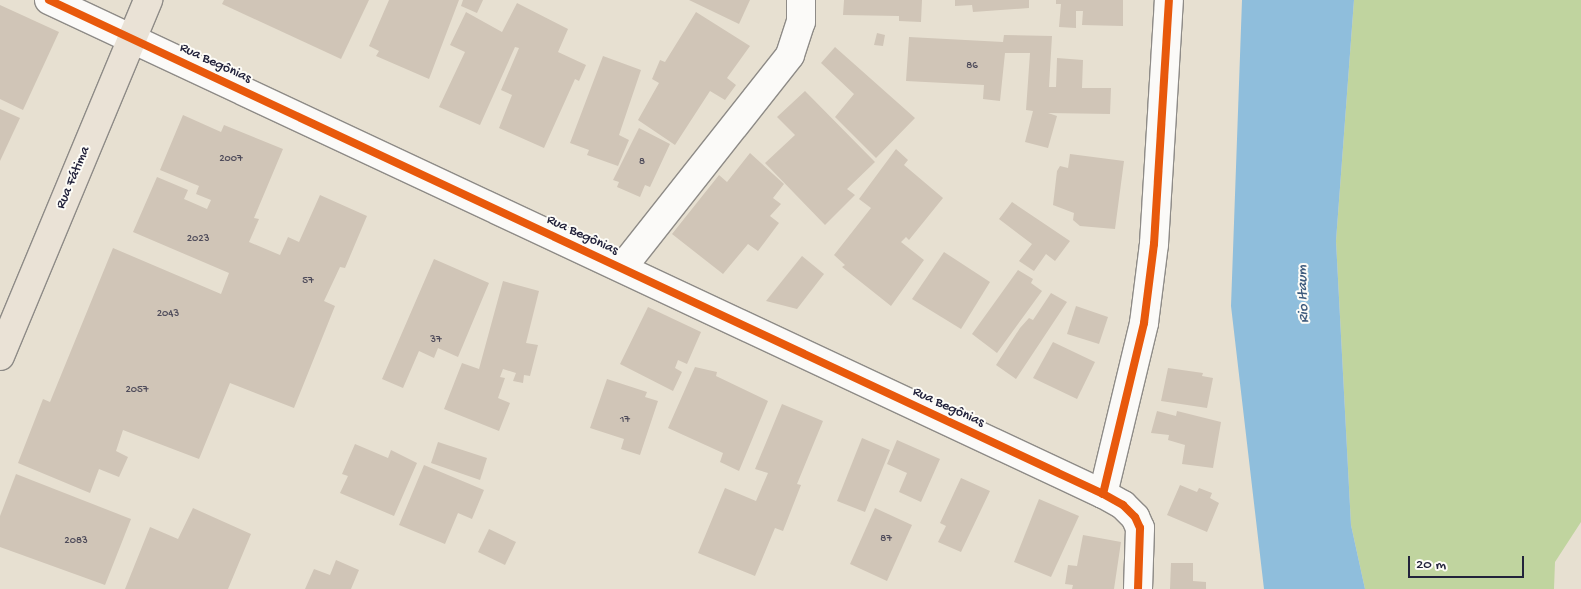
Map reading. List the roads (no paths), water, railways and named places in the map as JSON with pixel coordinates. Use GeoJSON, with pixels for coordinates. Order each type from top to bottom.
{"type":"FeatureCollection","features":[{"type":"Feature","properties":{"kind":"main road","name":"Rua Fátima"},"geometry":{"type":"LineString","coordinates":[[0,356],[148,0]]}},
{"type":"Feature","properties":{"kind":"street","name":"Rua Begônias"},"geometry":{"type":"LineString","coordinates":[[49,0],[1123,504],[1135,517],[1140,528],[1138,589]]}},
{"type":"Feature","properties":{"kind":"street"},"geometry":{"type":"LineString","coordinates":[[622,268],[790,55],[801,22],[801,0]]}},
{"type":"Feature","properties":{"kind":"street"},"geometry":{"type":"LineString","coordinates":[[1103,494],[1144,324],[1154,244],[1169,0]]}},
{"type":"Feature","properties":{"kind":"water","name":"Rio Itaum"},"geometry":{"type":"Polygon","coordinates":[[[1242,0],[1354,0],[1336,241],[1351,525],[1365,589],[1264,589],[1231,306],[1242,0]]]}}]}
